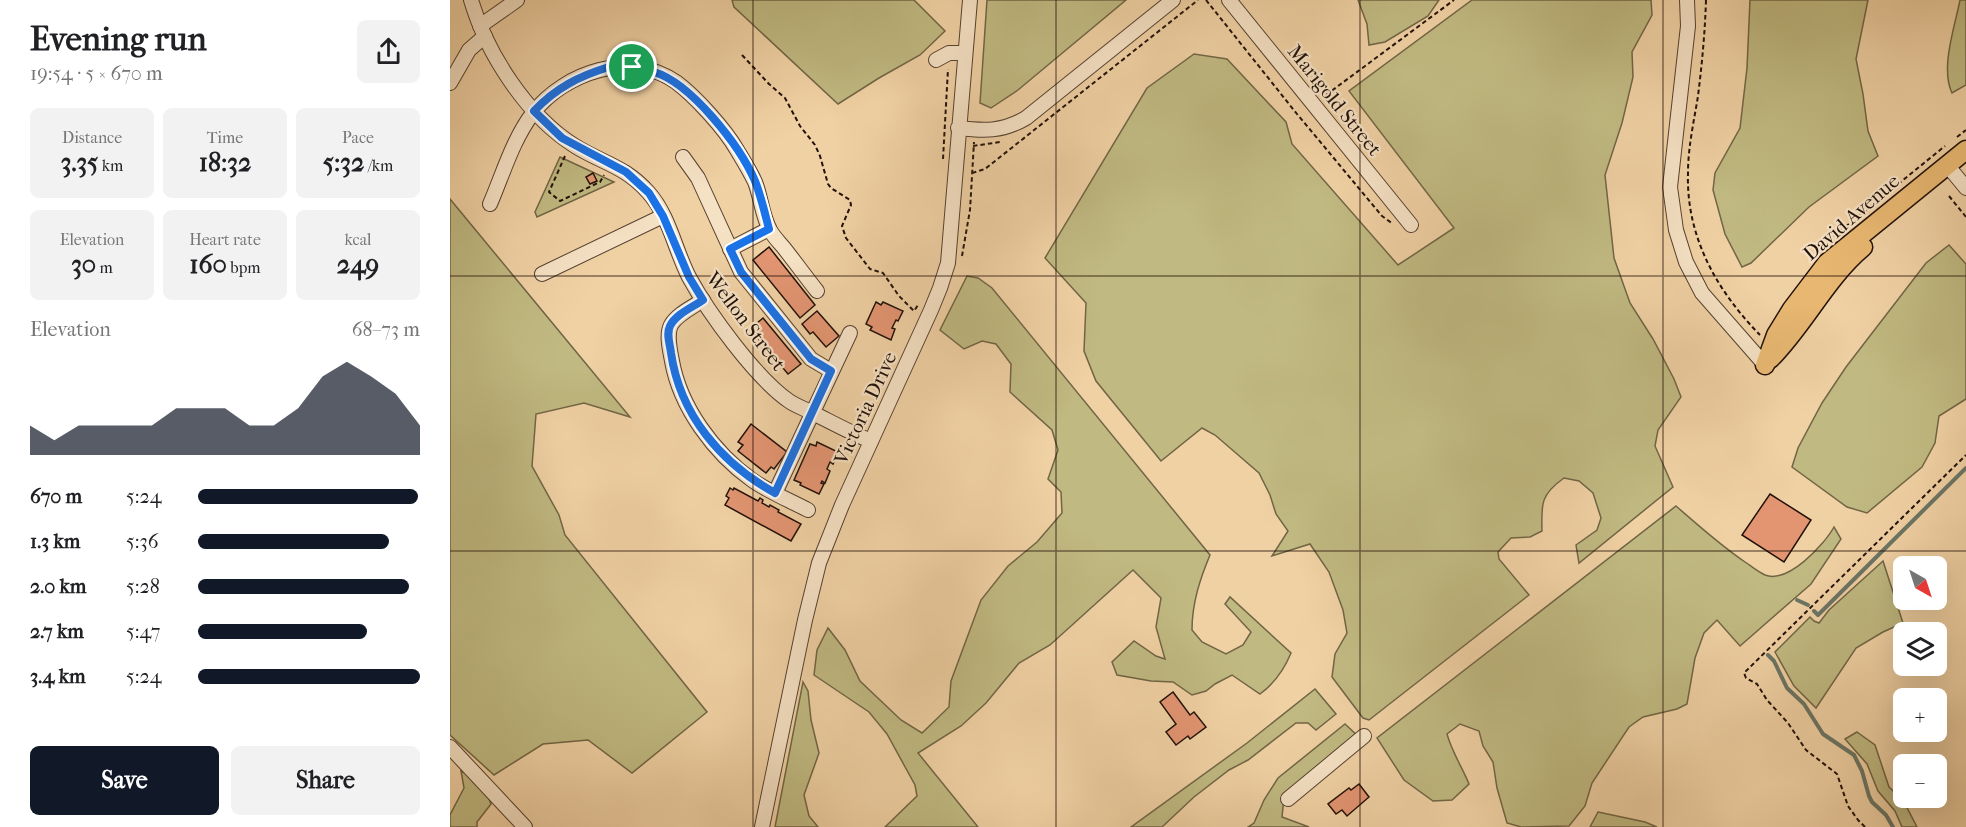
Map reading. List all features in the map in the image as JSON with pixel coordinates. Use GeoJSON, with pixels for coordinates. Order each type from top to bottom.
{"type":"FeatureCollection","features":[{"type":"Feature","properties":{"kind":"main road","name":"David Avenue"},"geometry":{"type":"LineString","coordinates":[[1765,365],[1776,335],[1827,263],[1956,168],[1966,150]]}},
{"type":"Feature","properties":{"kind":"street","name":"Wellon Street"},"geometry":{"type":"LineString","coordinates":[[471,0],[495,56],[513,85],[534,111],[562,138],[626,172],[649,193],[663,216],[689,277],[703,300],[726,332],[774,389],[791,403],[871,441]]}},
{"type":"Feature","properties":{"kind":"street"},"geometry":{"type":"LineString","coordinates":[[450,83],[483,31],[517,0]]}},
{"type":"Feature","properties":{"kind":"street","name":"Victoria Drive"},"geometry":{"type":"LineString","coordinates":[[762,827],[819,563],[842,505],[931,310],[948,263],[970,0]]}},
{"type":"Feature","properties":{"kind":"street"},"geometry":{"type":"LineString","coordinates":[[958,128],[984,131],[1009,127],[1018,122],[1173,0]]}},
{"type":"Feature","properties":{"kind":"street","name":"Marigold Street"},"geometry":{"type":"LineString","coordinates":[[1228,0],[1411,225]]}},
{"type":"Feature","properties":{"kind":"street"},"geometry":{"type":"LineString","coordinates":[[1688,0],[1688,26],[1670,187],[1676,230],[1686,262],[1702,293],[1765,365]]}},
{"type":"Feature","properties":{"kind":"street"},"geometry":{"type":"LineString","coordinates":[[936,60],[949,53],[965,53]]}},
{"type":"Feature","properties":{"kind":"street"},"geometry":{"type":"LineString","coordinates":[[490,204],[523,128],[534,111],[548,97],[567,83],[588,73],[609,67],[632,67],[655,72],[675,82],[690,95],[737,149],[755,181],[769,229],[817,291]]}},
{"type":"Feature","properties":{"kind":"street"},"geometry":{"type":"LineString","coordinates":[[683,157],[698,178],[741,272],[811,359],[831,371]]}},
{"type":"Feature","properties":{"kind":"street"},"geometry":{"type":"LineString","coordinates":[[1956,168],[1966,189]]}},
{"type":"Feature","properties":{"kind":"street"},"geometry":{"type":"LineString","coordinates":[[542,274],[663,216]]}},
{"type":"Feature","properties":{"kind":"street"},"geometry":{"type":"LineString","coordinates":[[730,249],[769,229]]}},
{"type":"Feature","properties":{"kind":"street"},"geometry":{"type":"LineString","coordinates":[[703,300],[681,315],[669,327],[668,335],[680,392],[713,443],[731,463],[753,480],[808,510]]}},
{"type":"Feature","properties":{"kind":"street"},"geometry":{"type":"LineString","coordinates":[[775,493],[850,333]]}},
{"type":"Feature","properties":{"kind":"street"},"geometry":{"type":"LineString","coordinates":[[1288,800],[1364,736]]}},
{"type":"Feature","properties":{"kind":"street"},"geometry":{"type":"LineString","coordinates":[[450,747],[525,827]]}},
{"type":"Feature","properties":{"kind":"path"},"geometry":{"type":"LineString","coordinates":[[972,173],[985,169],[1198,0]]}},
{"type":"Feature","properties":{"kind":"path"},"geometry":{"type":"LineString","coordinates":[[1206,0],[1382,216],[1393,224]]}},
{"type":"Feature","properties":{"kind":"path"},"geometry":{"type":"LineString","coordinates":[[1326,95],[1454,0]]}},
{"type":"Feature","properties":{"kind":"path"},"geometry":{"type":"LineString","coordinates":[[1706,0],[1701,71],[1688,173],[1690,204],[1697,238],[1710,269],[1730,301],[1760,336]]}},
{"type":"Feature","properties":{"kind":"path"},"geometry":{"type":"LineString","coordinates":[[944,163],[949,53]]}},
{"type":"Feature","properties":{"kind":"path"},"geometry":{"type":"LineString","coordinates":[[742,55],[785,98],[800,126],[815,145],[828,184],[850,200],[842,226],[846,238],[870,269],[883,273],[899,296],[914,311],[922,302]]}},
{"type":"Feature","properties":{"kind":"path"},"geometry":{"type":"LineString","coordinates":[[1923,164],[1966,130]]}},
{"type":"Feature","properties":{"kind":"path"},"geometry":{"type":"LineString","coordinates":[[961,262],[969,219],[974,141]]}},
{"type":"Feature","properties":{"kind":"path"},"geometry":{"type":"LineString","coordinates":[[973,146],[982,145]]}},
{"type":"Feature","properties":{"kind":"path"},"geometry":{"type":"LineString","coordinates":[[565,156],[549,192],[560,201],[600,182],[604,175]]}},
{"type":"Feature","properties":{"kind":"path"},"geometry":{"type":"LineString","coordinates":[[1949,196],[1966,217]]}},
{"type":"Feature","properties":{"kind":"path"},"geometry":{"type":"LineString","coordinates":[[1865,827],[1857,820],[1848,806],[1837,774],[1806,750],[1788,723],[1767,700],[1759,686],[1746,678],[1744,673],[1966,455]]}},
{"type":"Feature","properties":{"kind":"shaded area"},"geometry":{"type":"Polygon","coordinates":[[[732,0],[914,0],[945,31],[920,55],[838,104],[734,7],[732,0]]]}},
{"type":"Feature","properties":{"kind":"shaded area"},"geometry":{"type":"Polygon","coordinates":[[[987,0],[1126,0],[1018,90],[991,108],[980,103],[987,0]]]}},
{"type":"Feature","properties":{"kind":"shaded area"},"geometry":{"type":"Polygon","coordinates":[[[1358,0],[1439,0],[1428,16],[1385,42],[1369,45],[1367,24],[1358,0]]]}},
{"type":"Feature","properties":{"kind":"shaded area"},"geometry":{"type":"Polygon","coordinates":[[[1472,0],[1651,0],[1652,15],[1632,52],[1633,77],[1622,123],[1605,175],[1614,258],[1630,303],[1653,339],[1681,397],[1658,430],[1655,446],[1673,487],[1579,563],[1576,545],[1597,530],[1601,518],[1593,493],[1579,481],[1564,478],[1556,484],[1544,500],[1542,531],[1530,537],[1511,538],[1498,552],[1499,559],[1529,595],[1369,720],[1363,718],[1332,677],[1335,654],[1347,633],[1343,610],[1329,572],[1310,544],[1272,556],[1288,531],[1276,514],[1259,473],[1215,435],[1202,428],[1161,461],[1096,381],[1084,351],[1086,303],[1045,258],[1147,88],[1194,54],[1227,59],[1286,122],[1292,144],[1398,265],[1454,228],[1349,91],[1472,0]]]}},
{"type":"Feature","properties":{"kind":"shaded area"},"geometry":{"type":"Polygon","coordinates":[[[1750,0],[1868,0],[1856,59],[1868,131],[1878,156],[1809,207],[1751,263],[1742,267],[1725,234],[1713,190],[1715,173],[1740,128],[1747,68],[1750,0]]]}},
{"type":"Feature","properties":{"kind":"shaded area"},"geometry":{"type":"Polygon","coordinates":[[[1960,0],[1966,0],[1966,85],[1952,93],[1947,72],[1948,59],[1960,0]]]}},
{"type":"Feature","properties":{"kind":"shaded area"},"geometry":{"type":"Polygon","coordinates":[[[560,157],[614,182],[537,217],[535,212],[560,157]]]}},
{"type":"Feature","properties":{"kind":"shaded area"},"geometry":{"type":"Polygon","coordinates":[[[450,199],[630,417],[584,403],[536,414],[532,466],[559,515],[565,535],[707,712],[632,773],[588,740],[543,744],[494,775],[450,735],[450,199]]]}},
{"type":"Feature","properties":{"kind":"shaded area"},"geometry":{"type":"Polygon","coordinates":[[[1949,245],[1966,264],[1966,399],[1939,416],[1935,443],[1922,467],[1867,513],[1847,507],[1792,467],[1798,448],[1822,403],[1846,367],[1926,263],[1949,245]]]}},
{"type":"Feature","properties":{"kind":"shaded area"},"geometry":{"type":"Polygon","coordinates":[[[967,276],[978,278],[992,288],[1210,555],[1197,591],[1192,620],[1192,630],[1202,642],[1226,654],[1243,645],[1251,632],[1225,604],[1230,597],[1291,653],[1278,676],[1260,694],[1232,675],[1206,691],[1192,695],[1173,682],[1117,675],[1112,662],[1134,641],[1156,656],[1165,659],[1156,627],[1161,598],[1133,570],[1050,645],[1019,663],[986,703],[961,726],[918,753],[978,827],[885,827],[917,796],[915,785],[887,734],[869,712],[814,675],[817,650],[828,628],[845,650],[860,681],[901,720],[922,733],[949,707],[951,681],[981,600],[1008,566],[1037,542],[1062,513],[1061,492],[1048,479],[1058,450],[1052,430],[1010,392],[1011,364],[996,344],[982,341],[964,349],[940,330],[967,276]]]}},
{"type":"Feature","properties":{"kind":"shaded area"},"geometry":{"type":"Polygon","coordinates":[[[1676,506],[1727,549],[1765,575],[1784,574],[1794,569],[1814,552],[1834,527],[1841,539],[1811,584],[1740,646],[1717,620],[1704,633],[1695,658],[1687,704],[1677,709],[1643,717],[1629,727],[1592,783],[1585,806],[1569,826],[1521,827],[1507,823],[1497,788],[1493,762],[1483,746],[1479,731],[1460,724],[1447,734],[1469,784],[1452,800],[1433,801],[1404,780],[1377,738],[1676,506]]]}},
{"type":"Feature","properties":{"kind":"shaded area"},"geometry":{"type":"Polygon","coordinates":[[[1883,561],[1893,592],[1893,610],[1899,610],[1903,622],[1893,622],[1893,628],[1856,648],[1816,708],[1794,686],[1775,652],[1810,617],[1819,623],[1829,610],[1883,561]]]}},
{"type":"Feature","properties":{"kind":"shaded area"},"geometry":{"type":"Polygon","coordinates":[[[803,682],[808,691],[811,720],[819,753],[804,795],[809,816],[818,827],[775,827],[803,682]]]}},
{"type":"Feature","properties":{"kind":"shaded area"},"geometry":{"type":"Polygon","coordinates":[[[1315,689],[1336,714],[1316,730],[1308,723],[1296,723],[1194,797],[1162,827],[1131,827],[1247,743],[1315,689]]]}},
{"type":"Feature","properties":{"kind":"shaded area"},"geometry":{"type":"Polygon","coordinates":[[[1345,724],[1361,739],[1284,797],[1282,817],[1309,827],[1248,827],[1254,823],[1264,800],[1278,778],[1345,724]]]}},
{"type":"Feature","properties":{"kind":"shaded area"},"geometry":{"type":"Polygon","coordinates":[[[1857,732],[1875,745],[1889,787],[1893,791],[1893,808],[1907,808],[1917,827],[1902,827],[1895,811],[1878,791],[1867,764],[1845,739],[1857,732]]]}},
{"type":"Feature","properties":{"kind":"shaded area"},"geometry":{"type":"Polygon","coordinates":[[[461,771],[480,784],[491,804],[477,822],[477,827],[450,827],[450,815],[464,788],[461,771]]]}},
{"type":"Feature","properties":{"kind":"shaded area"},"geometry":{"type":"Polygon","coordinates":[[[1598,812],[1645,822],[1657,827],[1590,827],[1598,812]]]}},
{"type":"Feature","properties":{"kind":"building"},"geometry":{"type":"Polygon","coordinates":[[[593,173],[597,181],[590,184],[586,177],[593,173]]]}},
{"type":"Feature","properties":{"kind":"building"},"geometry":{"type":"Polygon","coordinates":[[[769,247],[815,305],[800,318],[753,260],[769,247]]]}},
{"type":"Feature","properties":{"kind":"building"},"geometry":{"type":"Polygon","coordinates":[[[876,302],[881,305],[883,302],[903,311],[892,328],[895,329],[891,340],[870,330],[872,327],[866,324],[876,302]]]}},
{"type":"Feature","properties":{"kind":"building"},"geometry":{"type":"Polygon","coordinates":[[[817,311],[839,336],[826,347],[813,332],[810,334],[802,324],[817,311]]]}},
{"type":"Feature","properties":{"kind":"building"},"geometry":{"type":"Polygon","coordinates":[[[763,318],[801,364],[788,374],[750,329],[763,318]]]}},
{"type":"Feature","properties":{"kind":"building"},"geometry":{"type":"Polygon","coordinates":[[[751,424],[787,452],[774,469],[771,467],[766,473],[738,451],[743,445],[738,442],[751,424]]]}},
{"type":"Feature","properties":{"kind":"building"},"geometry":{"type":"Polygon","coordinates":[[[817,442],[838,452],[833,464],[830,462],[827,469],[830,471],[825,483],[822,481],[821,483],[824,484],[819,494],[794,480],[810,444],[816,446],[817,442]]]}},
{"type":"Feature","properties":{"kind":"building"},"geometry":{"type":"Polygon","coordinates":[[[730,488],[758,501],[760,498],[763,500],[762,503],[769,507],[770,505],[801,524],[791,541],[725,505],[729,498],[726,496],[730,488]]]}},
{"type":"Feature","properties":{"kind":"building"},"geometry":{"type":"Polygon","coordinates":[[[1770,494],[1811,520],[1784,562],[1742,535],[1770,494]]]}},
{"type":"Feature","properties":{"kind":"building"},"geometry":{"type":"Polygon","coordinates":[[[1173,692],[1190,715],[1194,712],[1206,727],[1190,739],[1188,736],[1176,745],[1166,732],[1176,724],[1160,702],[1173,692]]]}},
{"type":"Feature","properties":{"kind":"building"},"geometry":{"type":"Polygon","coordinates":[[[1359,784],[1369,797],[1347,816],[1342,810],[1336,814],[1328,804],[1349,788],[1351,790],[1359,784]]]}},
{"type":"Feature","properties":{"kind":"waterway"},"geometry":{"type":"LineString","coordinates":[[1814,611],[1818,615],[1966,468]]}},
{"type":"Feature","properties":{"kind":"waterway"},"geometry":{"type":"LineString","coordinates":[[1797,600],[1808,605]]}},
{"type":"Feature","properties":{"kind":"waterway"},"geometry":{"type":"LineString","coordinates":[[1768,655],[1774,661],[1787,688],[1804,704],[1823,734],[1854,755],[1872,802],[1886,815],[1893,827]]}},
{"type":"Feature","properties":{"kind":"route"},"geometry":{"type":"LineString","coordinates":[[609,67],[632,67],[655,72],[675,82],[690,95],[737,149],[755,181],[769,229],[730,249],[741,272],[811,359],[831,371],[775,493],[731,463],[694,417],[680,392],[668,335],[669,327],[673,321],[703,300],[689,277],[656,202],[638,181],[626,172],[562,138],[534,111],[567,83],[588,73],[609,67]]}}]}
